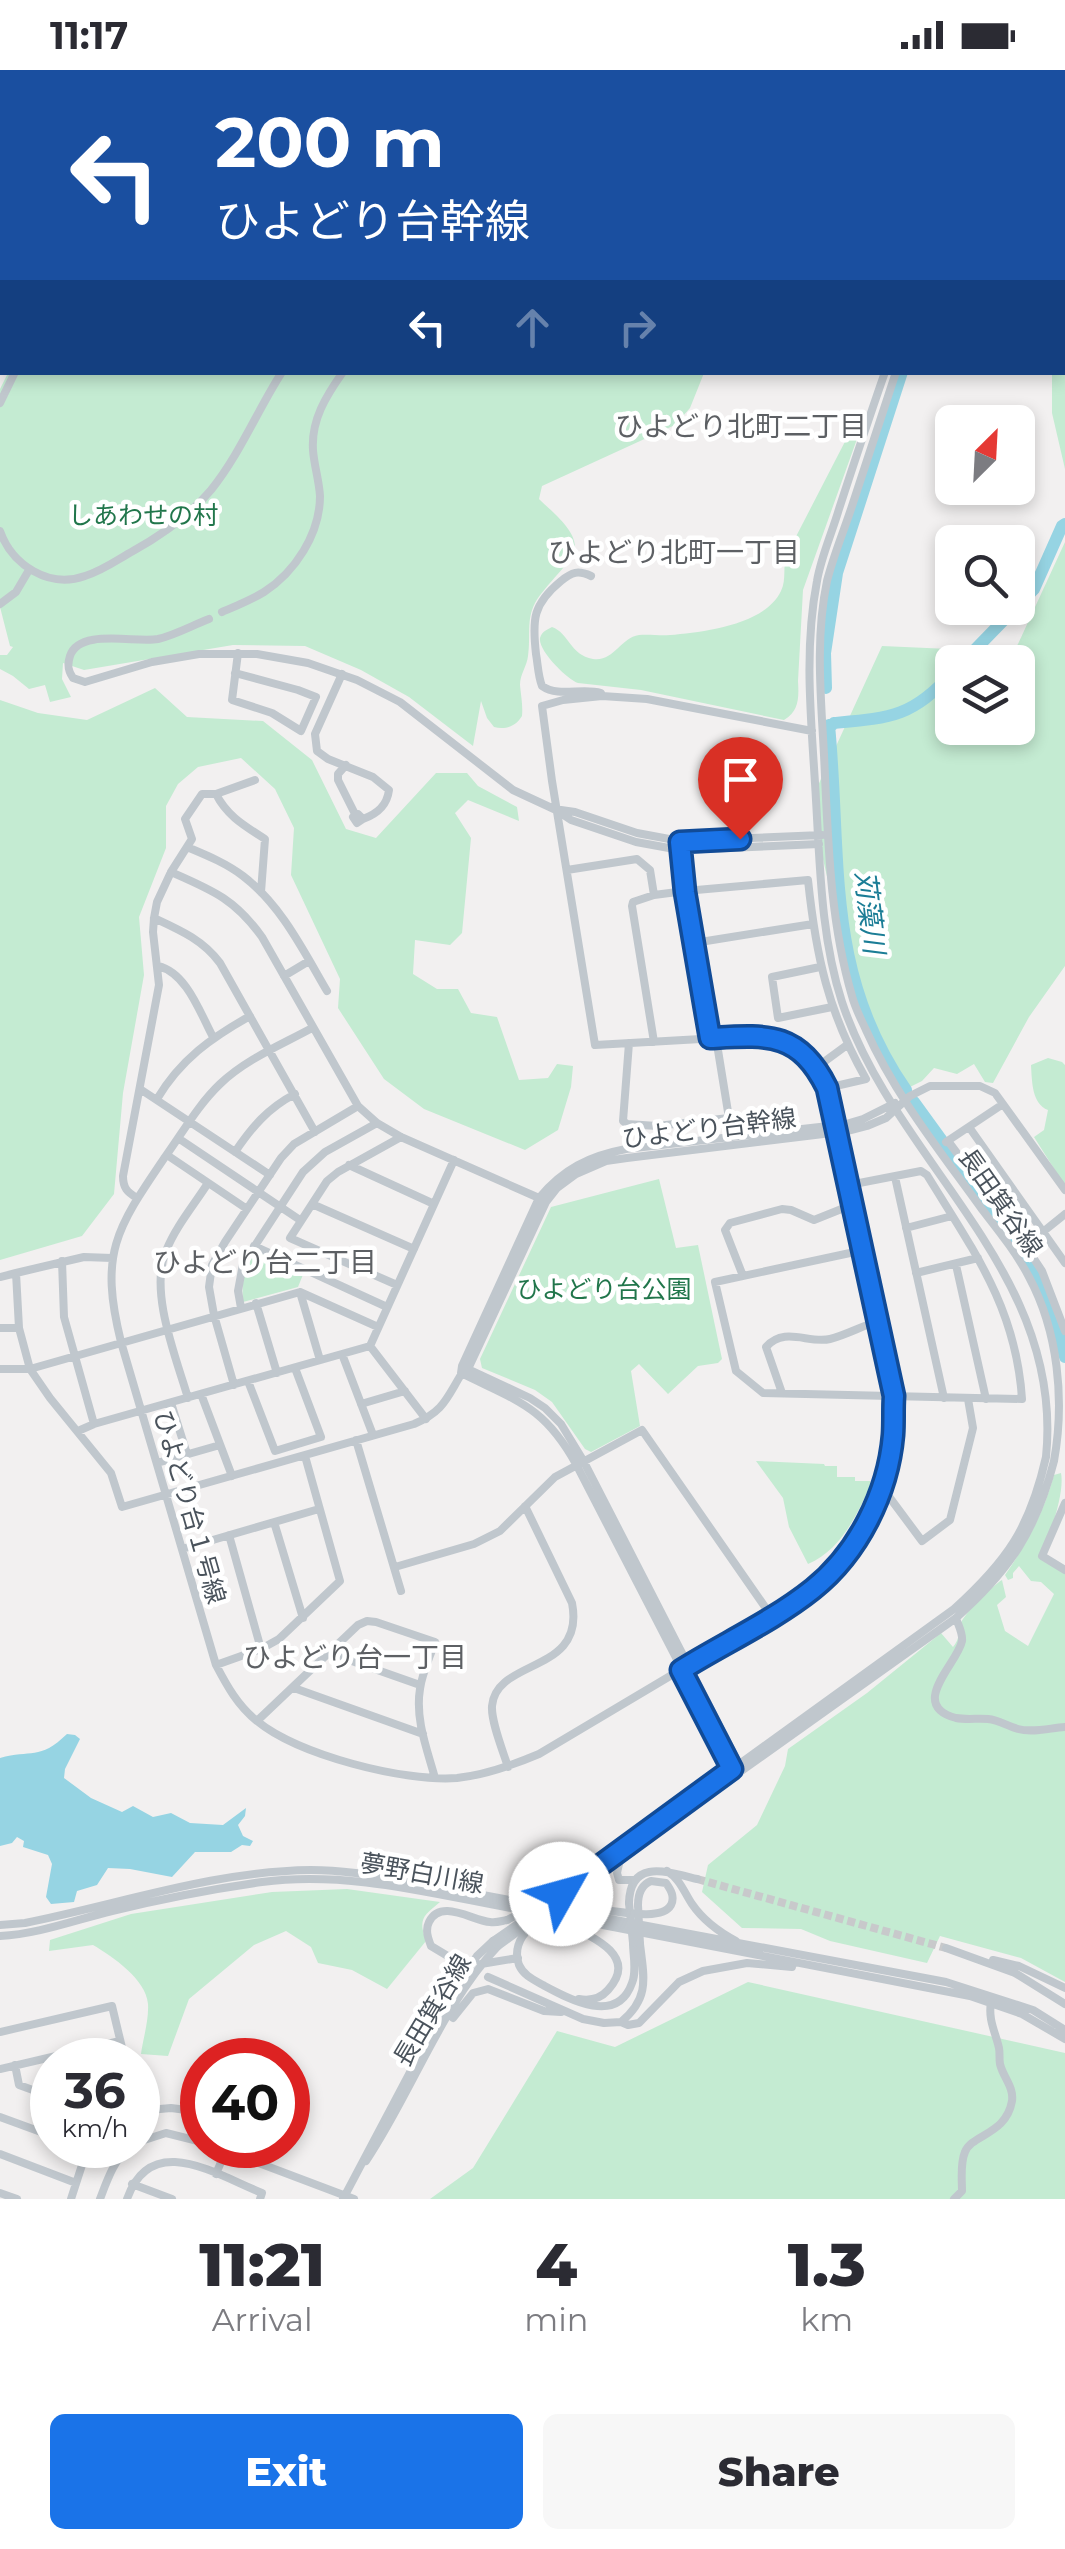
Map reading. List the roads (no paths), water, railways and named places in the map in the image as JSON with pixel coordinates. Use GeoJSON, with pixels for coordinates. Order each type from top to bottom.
{"type":"FeatureCollection","features":[{"type":"Feature","properties":{"kind":"street"},"geometry":{"type":"LineString","coordinates":[[0,404],[14,375]]}},
{"type":"Feature","properties":{"kind":"street"},"geometry":{"type":"LineString","coordinates":[[0,531],[11,552],[29,570],[74,580],[88,576],[174,526],[198,504],[244,441],[280,375]]}},
{"type":"Feature","properties":{"kind":"street"},"geometry":{"type":"LineString","coordinates":[[222,612],[263,593],[279,580],[292,568],[313,532],[320,492],[314,431],[321,406],[340,375]]}},
{"type":"Feature","properties":{"kind":"street","name":"長田箕谷線"},"geometry":{"type":"LineString","coordinates":[[824,840],[812,731],[810,619],[818,576],[884,375]]}},
{"type":"Feature","properties":{"kind":"street","name":"長田箕谷線"},"geometry":{"type":"LineString","coordinates":[[563,1898],[954,1609],[998,1566],[1025,1522],[1038,1492],[1049,1446],[1059,1397],[1042,1328],[1020,1279],[872,1068],[842,1003],[828,943],[820,660],[824,607],[828,580],[895,375]]}},
{"type":"Feature","properties":{"kind":"street"},"geometry":{"type":"LineString","coordinates":[[0,604],[16,592],[29,570]]}},
{"type":"Feature","properties":{"kind":"street"},"geometry":{"type":"LineString","coordinates":[[591,576],[576,572],[548,591],[536,612],[534,633],[539,678],[546,689],[555,693],[594,690],[602,696]]}},
{"type":"Feature","properties":{"kind":"street"},"geometry":{"type":"LineString","coordinates":[[210,618],[158,639],[94,638],[82,642],[70,655],[68,671],[73,678],[85,682],[174,658],[238,653],[281,657],[342,674],[379,690],[400,702],[512,790],[556,810],[575,812],[680,846],[824,840]]}},
{"type":"Feature","properties":{"kind":"street"},"geometry":{"type":"LineString","coordinates":[[235,673],[316,697],[301,731],[272,714],[232,700],[235,673],[238,653]]}},
{"type":"Feature","properties":{"kind":"street"},"geometry":{"type":"LineString","coordinates":[[342,674],[314,734],[318,751],[373,777],[389,790],[386,802],[375,814],[359,816],[338,780],[346,765]]}},
{"type":"Feature","properties":{"kind":"street"},"geometry":{"type":"LineString","coordinates":[[812,731],[647,699],[602,696],[542,706],[595,1045],[754,1036],[794,1046],[817,1067],[848,1045]]}},
{"type":"Feature","properties":{"kind":"street"},"geometry":{"type":"LineString","coordinates":[[137,1198],[127,1192],[123,1176],[159,984],[153,932],[157,902],[192,839],[185,819],[202,794],[216,794],[255,780]]}},
{"type":"Feature","properties":{"kind":"street"},"geometry":{"type":"LineString","coordinates":[[216,794],[230,816],[264,839],[261,892]]}},
{"type":"Feature","properties":{"kind":"street"},"geometry":{"type":"LineString","coordinates":[[629,1043],[624,1121],[627,1124],[657,1126],[729,1118],[694,943],[680,846]]}},
{"type":"Feature","properties":{"kind":"street"},"geometry":{"type":"LineString","coordinates":[[187,847],[231,868],[261,892],[274,906],[327,991]]}},
{"type":"Feature","properties":{"kind":"street"},"geometry":{"type":"LineString","coordinates":[[567,870],[637,859],[650,870],[654,896]]}},
{"type":"Feature","properties":{"kind":"street"},"geometry":{"type":"LineString","coordinates":[[171,872],[220,894],[246,916],[358,1106],[377,1123],[539,1198]]}},
{"type":"Feature","properties":{"kind":"street"},"geometry":{"type":"LineString","coordinates":[[654,1042],[632,906],[636,900],[808,880],[820,966],[832,1008],[866,1078],[827,1088]]}},
{"type":"Feature","properties":{"kind":"street"},"geometry":{"type":"LineString","coordinates":[[154,918],[196,938],[210,950],[316,1132]]}},
{"type":"Feature","properties":{"kind":"street"},"geometry":{"type":"LineString","coordinates":[[694,943],[813,924]]}},
{"type":"Feature","properties":{"kind":"street"},"geometry":{"type":"LineString","coordinates":[[284,976],[309,961]]}},
{"type":"Feature","properties":{"kind":"street"},"geometry":{"type":"LineString","coordinates":[[158,966],[180,977],[213,1037]]}},
{"type":"Feature","properties":{"kind":"street"},"geometry":{"type":"LineString","coordinates":[[820,966],[772,977],[778,1018],[832,1008]]}},
{"type":"Feature","properties":{"kind":"street"},"geometry":{"type":"LineString","coordinates":[[157,1099],[188,1059],[213,1037],[250,1016]]}},
{"type":"Feature","properties":{"kind":"street","name":"ひよどり台１号線"},"geometry":{"type":"LineString","coordinates":[[312,1028],[241,1067],[221,1083],[188,1122],[121,1228],[112,1258],[113,1310],[216,1665],[232,1696],[257,1722],[286,1740],[389,1774],[435,1778],[459,1778],[508,1767],[539,1754],[814,1588],[864,1528],[881,1493],[893,1436],[894,1396],[837,1130],[827,1088],[817,1067]]}},
{"type":"Feature","properties":{"kind":"street","name":"ひよどり台幹線"},"geometry":{"type":"LineString","coordinates":[[464,1370],[540,1214],[557,1188],[576,1174],[606,1161],[837,1130],[899,1105],[930,1086],[980,1086],[995,1092],[1003,1104]]}},
{"type":"Feature","properties":{"kind":"street"},"geometry":{"type":"LineString","coordinates":[[140,1089],[270,1175]]}},
{"type":"Feature","properties":{"kind":"street"},"geometry":{"type":"LineString","coordinates":[[235,1152],[264,1115],[295,1094]]}},
{"type":"Feature","properties":{"kind":"street"},"geometry":{"type":"LineString","coordinates":[[938,1147],[1003,1104],[1065,1190]]}},
{"type":"Feature","properties":{"kind":"street","name":"長田箕谷線"},"geometry":{"type":"LineString","coordinates":[[347,2197],[453,1991],[478,1956],[956,1618],[984,1594],[1033,1526],[1058,1448],[1059,1397],[1050,1328],[1027,1274],[938,1147],[899,1105]]}},
{"type":"Feature","properties":{"kind":"street"},"geometry":{"type":"LineString","coordinates":[[234,1385],[214,1315],[209,1287],[212,1265],[281,1158],[294,1144],[358,1106]]}},
{"type":"Feature","properties":{"kind":"street"},"geometry":{"type":"LineString","coordinates":[[241,1308],[242,1264],[280,1206],[314,1160],[377,1123]]}},
{"type":"Feature","properties":{"kind":"street"},"geometry":{"type":"LineString","coordinates":[[969,1127],[1065,1263]]}},
{"type":"Feature","properties":{"kind":"street","name":"ひよどり台幹線"},"geometry":{"type":"LineString","coordinates":[[464,1370],[539,1198],[571,1168],[604,1153],[837,1130]]}},
{"type":"Feature","properties":{"kind":"street"},"geometry":{"type":"LineString","coordinates":[[397,1286],[290,1238],[327,1181],[402,1137]]}},
{"type":"Feature","properties":{"kind":"street"},"geometry":{"type":"LineString","coordinates":[[178,1138],[300,1220]]}},
{"type":"Feature","properties":{"kind":"street"},"geometry":{"type":"LineString","coordinates":[[948,1141],[1042,1271],[1065,1331]]}},
{"type":"Feature","properties":{"kind":"street"},"geometry":{"type":"LineString","coordinates":[[167,1155],[247,1210]]}},
{"type":"Feature","properties":{"kind":"street"},"geometry":{"type":"LineString","coordinates":[[370,1346],[454,1160]]}},
{"type":"Feature","properties":{"kind":"street"},"geometry":{"type":"LineString","coordinates":[[349,1165],[434,1204]]}},
{"type":"Feature","properties":{"kind":"street"},"geometry":{"type":"LineString","coordinates":[[849,1185],[921,1172],[926,1175],[998,1293],[1018,1356],[1022,1398],[763,1393],[736,1371],[715,1282],[864,1250]]}},
{"type":"Feature","properties":{"kind":"street"},"geometry":{"type":"LineString","coordinates":[[895,1177],[944,1398]]}},
{"type":"Feature","properties":{"kind":"street"},"geometry":{"type":"LineString","coordinates":[[188,1398],[168,1328],[161,1274],[164,1254],[208,1183]]}},
{"type":"Feature","properties":{"kind":"street"},"geometry":{"type":"LineString","coordinates":[[312,1204],[414,1249]]}},
{"type":"Feature","properties":{"kind":"street"},"geometry":{"type":"LineString","coordinates":[[743,1276],[725,1230],[730,1224],[782,1209],[814,1220],[854,1204]]}},
{"type":"Feature","properties":{"kind":"street"},"geometry":{"type":"LineString","coordinates":[[1044,1230],[1065,1214]]}},
{"type":"Feature","properties":{"kind":"street"},"geometry":{"type":"LineString","coordinates":[[906,1228],[952,1216]]}},
{"type":"Feature","properties":{"kind":"street"},"geometry":{"type":"LineString","coordinates":[[254,1246],[387,1307]]}},
{"type":"Feature","properties":{"kind":"street"},"geometry":{"type":"LineString","coordinates":[[0,1277],[84,1256],[112,1258]]}},
{"type":"Feature","properties":{"kind":"street"},"geometry":{"type":"LineString","coordinates":[[916,1273],[978,1258]]}},
{"type":"Feature","properties":{"kind":"street"},"geometry":{"type":"LineString","coordinates":[[62,1261],[64,1317],[94,1424]]}},
{"type":"Feature","properties":{"kind":"street"},"geometry":{"type":"LineString","coordinates":[[956,1265],[986,1399]]}},
{"type":"Feature","properties":{"kind":"street"},"geometry":{"type":"LineString","coordinates":[[16,1273],[19,1328],[30,1369],[111,1473],[122,1507],[426,1419],[446,1403],[464,1370],[527,1406],[556,1430],[580,1462],[738,1770]]}},
{"type":"Feature","properties":{"kind":"street"},"geometry":{"type":"LineString","coordinates":[[0,1369],[30,1369],[300,1292],[378,1327]]}},
{"type":"Feature","properties":{"kind":"street"},"geometry":{"type":"LineString","coordinates":[[300,1292],[320,1360]]}},
{"type":"Feature","properties":{"kind":"street"},"geometry":{"type":"LineString","coordinates":[[256,1304],[276,1372]]}},
{"type":"Feature","properties":{"kind":"street"},"geometry":{"type":"LineString","coordinates":[[782,1393],[766,1347],[771,1341],[784,1336],[826,1340],[878,1320]]}},
{"type":"Feature","properties":{"kind":"street"},"geometry":{"type":"LineString","coordinates":[[0,1328],[19,1328]]}},
{"type":"Feature","properties":{"kind":"street"},"geometry":{"type":"LineString","coordinates":[[370,1346],[426,1419]]}},
{"type":"Feature","properties":{"kind":"street"},"geometry":{"type":"LineString","coordinates":[[78,1432],[94,1424],[370,1346]]}},
{"type":"Feature","properties":{"kind":"street"},"geometry":{"type":"LineString","coordinates":[[342,1354],[373,1435]]}},
{"type":"Feature","properties":{"kind":"street"},"geometry":{"type":"LineString","coordinates":[[248,1381],[274,1451],[321,1437],[295,1368]]}},
{"type":"Feature","properties":{"kind":"street"},"geometry":{"type":"LineString","coordinates":[[361,1404],[406,1391]]}},
{"type":"Feature","properties":{"kind":"street"},"geometry":{"type":"LineString","coordinates":[[201,1394],[232,1476]]}},
{"type":"Feature","properties":{"kind":"street"},"geometry":{"type":"LineString","coordinates":[[881,1493],[890,1498],[922,1542],[950,1520],[973,1428],[968,1399]]}},
{"type":"Feature","properties":{"kind":"street"},"geometry":{"type":"LineString","coordinates":[[171,1403],[187,1454]]}},
{"type":"Feature","properties":{"kind":"street"},"geometry":{"type":"LineString","coordinates":[[395,1568],[474,1544],[500,1531],[555,1477],[642,1430],[772,1616]]}},
{"type":"Feature","properties":{"kind":"street"},"geometry":{"type":"LineString","coordinates":[[356,1440],[401,1591]]}},
{"type":"Feature","properties":{"kind":"street"},"geometry":{"type":"LineString","coordinates":[[157,1463],[220,1445]]}},
{"type":"Feature","properties":{"kind":"street"},"geometry":{"type":"LineString","coordinates":[[216,1665],[278,1639],[340,1581],[305,1456]]}},
{"type":"Feature","properties":{"kind":"street"},"geometry":{"type":"LineString","coordinates":[[1065,1503],[1042,1556],[1065,1570]]}},
{"type":"Feature","properties":{"kind":"street"},"geometry":{"type":"LineString","coordinates":[[508,1767],[492,1705],[497,1691],[507,1681],[559,1652],[576,1620],[572,1603],[525,1506]]}},
{"type":"Feature","properties":{"kind":"street"},"geometry":{"type":"LineString","coordinates":[[182,1548],[319,1509]]}},
{"type":"Feature","properties":{"kind":"street"},"geometry":{"type":"LineString","coordinates":[[274,1522],[303,1618]]}},
{"type":"Feature","properties":{"kind":"street"},"geometry":{"type":"LineString","coordinates":[[229,1535],[261,1649]]}},
{"type":"Feature","properties":{"kind":"street"},"geometry":{"type":"LineString","coordinates":[[956,1618],[962,1642],[938,1686],[938,1708],[954,1717],[996,1720],[1020,1730],[1065,1727]]}},
{"type":"Feature","properties":{"kind":"street"},"geometry":{"type":"LineString","coordinates":[[257,1722],[366,1621],[436,1642],[420,1685],[418,1706],[435,1778]]}},
{"type":"Feature","properties":{"kind":"street"},"geometry":{"type":"LineString","coordinates":[[329,1653],[420,1685]]}},
{"type":"Feature","properties":{"kind":"street"},"geometry":{"type":"LineString","coordinates":[[294,1688],[423,1734]]}},
{"type":"Feature","properties":{"kind":"street"},"geometry":{"type":"LineString","coordinates":[[461,1964],[431,1946],[426,1932],[434,1915],[446,1911],[491,1922],[507,1920],[563,1898],[618,1864],[669,1823]]}},
{"type":"Feature","properties":{"kind":"street"},"geometry":{"type":"LineString","coordinates":[[618,1864],[619,1880],[635,1880]]}},
{"type":"Feature","properties":{"kind":"street","name":"夢野白川線"},"geometry":{"type":"LineString","coordinates":[[0,1925],[37,1921],[262,1874],[308,1870],[367,1874],[946,1982],[1032,2010],[1065,2030]]}},
{"type":"Feature","properties":{"kind":"street"},"geometry":{"type":"LineString","coordinates":[[622,2022],[636,2009],[644,1980],[629,1893],[635,1880],[646,1872],[697,1879]]}},
{"type":"Feature","properties":{"kind":"street"},"geometry":{"type":"LineString","coordinates":[[667,1872],[678,1880],[712,1926],[744,1945]]}},
{"type":"Feature","properties":{"kind":"street","name":"夢野白川線"},"geometry":{"type":"LineString","coordinates":[[0,1936],[222,1888],[307,1878],[361,1881],[991,2002],[1065,2038]]}},
{"type":"Feature","properties":{"kind":"street"},"geometry":{"type":"LineString","coordinates":[[572,1912],[589,1908],[653,1915],[671,1905],[672,1891],[666,1883],[651,1880],[633,1904]]}},
{"type":"Feature","properties":{"kind":"street"},"geometry":{"type":"LineString","coordinates":[[563,1898],[519,1943],[519,1965],[542,1984],[587,2006],[612,2004],[625,1995],[634,1980],[637,1944]]}},
{"type":"Feature","properties":{"kind":"street"},"geometry":{"type":"LineString","coordinates":[[542,1984],[575,1998],[593,2000],[611,1987],[618,1970],[616,1957],[606,1945],[545,1914]]}},
{"type":"Feature","properties":{"kind":"street","name":"長田箕谷線"},"geometry":{"type":"LineString","coordinates":[[347,2197],[432,2046],[496,1943]]}},
{"type":"Feature","properties":{"kind":"street"},"geometry":{"type":"LineString","coordinates":[[946,1948],[1014,1972],[1065,2004]]}},
{"type":"Feature","properties":{"kind":"street"},"geometry":{"type":"LineString","coordinates":[[969,1955],[1019,1966],[1065,1988]]}},
{"type":"Feature","properties":{"kind":"street"},"geometry":{"type":"LineString","coordinates":[[453,1991],[475,1966],[518,1958]]}},
{"type":"Feature","properties":{"kind":"street"},"geometry":{"type":"LineString","coordinates":[[488,1977],[566,2012],[604,2024],[636,2025],[679,1982],[713,1968],[756,1964],[838,1971]]}},
{"type":"Feature","properties":{"kind":"street"},"geometry":{"type":"LineString","coordinates":[[432,2046],[470,1996],[481,1989],[544,2011],[566,2012]]}},
{"type":"Feature","properties":{"kind":"street"},"geometry":{"type":"LineString","coordinates":[[954,2199],[962,2192],[964,2154],[970,2144],[988,2136],[1005,2120],[1012,2105],[1013,2092],[1000,2066],[999,2048],[988,2016],[991,2002]]}},
{"type":"Feature","properties":{"kind":"street"},"geometry":{"type":"LineString","coordinates":[[0,2032],[112,2006],[119,2038]]}},
{"type":"Feature","properties":{"kind":"street"},"geometry":{"type":"LineString","coordinates":[[0,2068],[30,2062]]}},
{"type":"Feature","properties":{"kind":"street"},"geometry":{"type":"LineString","coordinates":[[15,2065],[19,2085],[30,2089]]}},
{"type":"Feature","properties":{"kind":"street"},"geometry":{"type":"LineString","coordinates":[[0,2117],[30,2128]]}},
{"type":"Feature","properties":{"kind":"street"},"geometry":{"type":"LineString","coordinates":[[0,2154],[76,2183]]}},
{"type":"Feature","properties":{"kind":"street"},"geometry":{"type":"LineString","coordinates":[[127,2199],[132,2184],[144,2169],[161,2162],[182,2162],[216,2174],[262,2193],[260,2199]]}},
{"type":"Feature","properties":{"kind":"street"},"geometry":{"type":"LineString","coordinates":[[71,2199],[83,2168]]}},
{"type":"Feature","properties":{"kind":"street"},"geometry":{"type":"LineString","coordinates":[[100,2199],[113,2168]]}},
{"type":"Feature","properties":{"kind":"street"},"geometry":{"type":"LineString","coordinates":[[216,2174],[218,2168]]}},
{"type":"Feature","properties":{"kind":"street"},"geometry":{"type":"LineString","coordinates":[[273,2168],[347,2197]]}},
{"type":"Feature","properties":{"kind":"street"},"geometry":{"type":"LineString","coordinates":[[132,2184],[172,2199]]}},
{"type":"Feature","properties":{"kind":"street"},"geometry":{"type":"LineString","coordinates":[[237,2199],[242,2185]]}},
{"type":"Feature","properties":{"kind":"street"},"geometry":{"type":"LineString","coordinates":[[0,2193],[17,2199]]}},
{"type":"Feature","properties":{"kind":"water"},"geometry":{"type":"Polygon","coordinates":[[[67,1734],[80,1739],[64,1778],[91,1798],[122,1812],[133,1806],[153,1817],[171,1813],[190,1823],[223,1825],[246,1808],[238,1825],[243,1836],[253,1841],[250,1846],[242,1845],[231,1852],[195,1852],[172,1877],[108,1868],[97,1885],[77,1891],[74,1902],[51,1904],[46,1897],[52,1864],[48,1855],[23,1847],[24,1841],[17,1837],[0,1846],[0,1758],[42,1751],[67,1734]]]}},
{"type":"Feature","properties":{"kind":"waterway"},"geometry":{"type":"LineString","coordinates":[[826,688],[825,653],[837,573],[901,375]]}},
{"type":"Feature","properties":{"kind":"waterway"},"geometry":{"type":"LineString","coordinates":[[980,645],[1034,589],[1065,524]]}},
{"type":"Feature","properties":{"kind":"waterway"},"geometry":{"type":"LineString","coordinates":[[829,728],[834,723],[899,713],[935,691]]}},
{"type":"Feature","properties":{"kind":"waterway","name":"苅藻川"},"geometry":{"type":"LineString","coordinates":[[829,725],[837,868],[849,958],[861,1002],[880,1046],[906,1090]]}},
{"type":"Feature","properties":{"kind":"waterway","name":"苅藻川"},"geometry":{"type":"LineString","coordinates":[[914,1102],[943,1142]]}},
{"type":"Feature","properties":{"kind":"waterway","name":"苅藻川"},"geometry":{"type":"LineString","coordinates":[[947,1148],[1020,1246],[1050,1302],[1065,1357]]}},
{"type":"Feature","properties":{"kind":"tunnel"},"geometry":{"type":"LineString","coordinates":[[697,1879],[946,1948]]}},
{"type":"Feature","properties":{"kind":"district","name":"ひよどり北町二丁目"},"geometry":{"type":"Point","coordinates":[741,426]}},
{"type":"Feature","properties":{"kind":"district","name":"ひよどり北町一丁目"},"geometry":{"type":"Point","coordinates":[674,552]}},
{"type":"Feature","properties":{"kind":"district","name":"ひよどり台二丁目"},"geometry":{"type":"Point","coordinates":[265,1262]}},
{"type":"Feature","properties":{"kind":"district","name":"ひよどり台一丁目"},"geometry":{"type":"Point","coordinates":[355,1657]}},
{"type":"Feature","properties":{"kind":"park label","name":"しあわせの村"},"geometry":{"type":"Point","coordinates":[143,515]}},
{"type":"Feature","properties":{"kind":"park label","name":"ひよどり台公園"},"geometry":{"type":"Point","coordinates":[604,1289]}}]}
